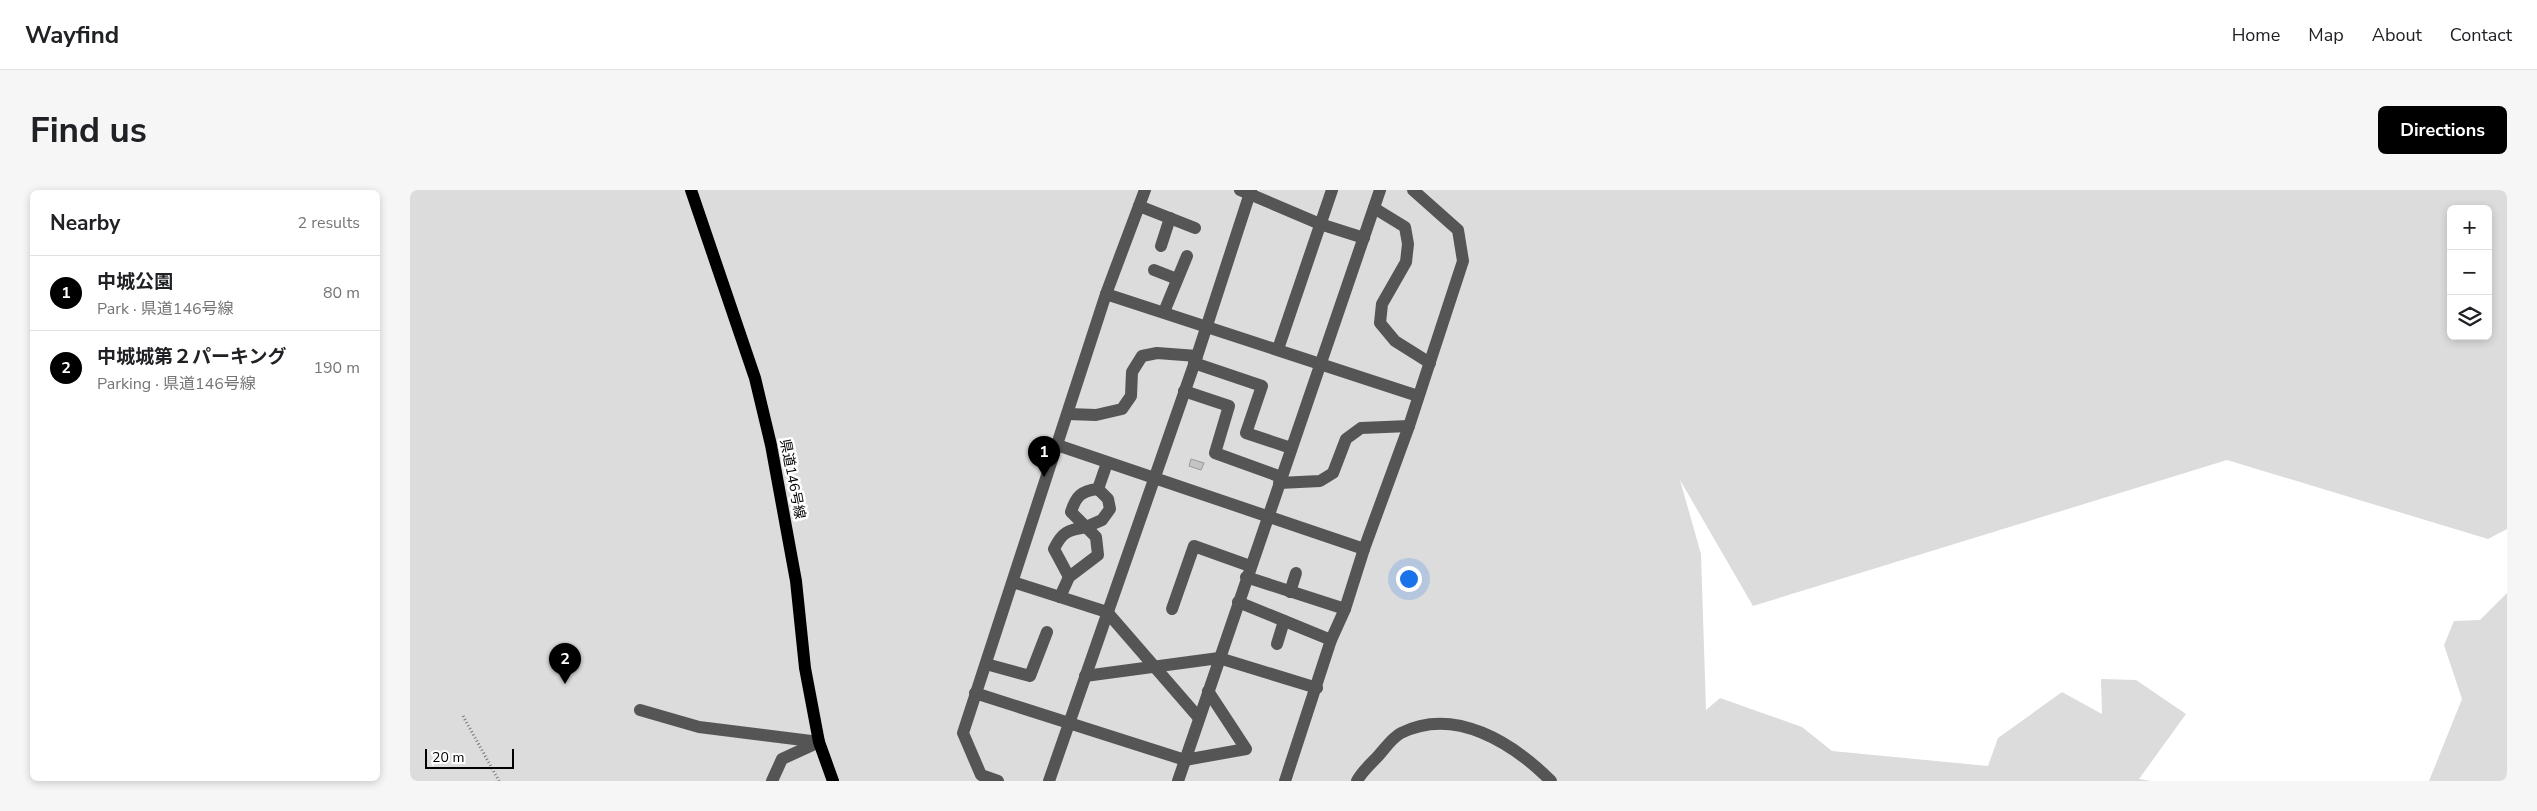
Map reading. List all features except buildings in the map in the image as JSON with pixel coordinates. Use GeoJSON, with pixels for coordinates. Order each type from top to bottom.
{"type":"FeatureCollection","features":[{"type":"Feature","properties":{"kind":"main road","name":"県道146号線"},"geometry":{"type":"LineString","coordinates":[[691,190],[755,378],[771,445],[796,581],[805,668],[818,742],[833,781]]}},
{"type":"Feature","properties":{"kind":"street"},"geometry":{"type":"LineString","coordinates":[[998,781],[981,775],[962,732],[1013,582],[1106,294],[1145,190]]}},
{"type":"Feature","properties":{"kind":"street"},"geometry":{"type":"LineString","coordinates":[[1278,349],[1332,190]]}},
{"type":"Feature","properties":{"kind":"street"},"geometry":{"type":"LineString","coordinates":[[1178,781],[1380,190]]}},
{"type":"Feature","properties":{"kind":"street"},"geometry":{"type":"LineString","coordinates":[[1285,781],[1317,688],[1331,640],[1345,609],[1464,261],[1458,230],[1413,190]]}},
{"type":"Feature","properties":{"kind":"street"},"geometry":{"type":"LineString","coordinates":[[1050,781],[1196,359],[1247,191],[1320,224],[1364,238]]}},
{"type":"Feature","properties":{"kind":"street"},"geometry":{"type":"LineString","coordinates":[[1139,206],[1195,228]]}},
{"type":"Feature","properties":{"kind":"street"},"geometry":{"type":"LineString","coordinates":[[1374,208],[1405,227],[1408,244],[1406,262],[1382,304],[1380,323],[1395,341],[1430,363]]}},
{"type":"Feature","properties":{"kind":"street"},"geometry":{"type":"LineString","coordinates":[[1161,246],[1170,218]]}},
{"type":"Feature","properties":{"kind":"street"},"geometry":{"type":"LineString","coordinates":[[1164,312],[1187,256]]}},
{"type":"Feature","properties":{"kind":"street"},"geometry":{"type":"LineString","coordinates":[[1154,270],[1177,279]]}},
{"type":"Feature","properties":{"kind":"street"},"geometry":{"type":"LineString","coordinates":[[1106,294],[1418,396]]}},
{"type":"Feature","properties":{"kind":"street"},"geometry":{"type":"LineString","coordinates":[[1068,414],[1096,415],[1122,409],[1130,396],[1132,372],[1142,356],[1157,353],[1196,359],[1262,386],[1246,433],[1291,448]]}},
{"type":"Feature","properties":{"kind":"street"},"geometry":{"type":"LineString","coordinates":[[1184,391],[1229,406],[1215,453],[1280,480],[1320,481],[1333,473],[1346,439],[1360,428],[1409,426]]}},
{"type":"Feature","properties":{"kind":"street"},"geometry":{"type":"LineString","coordinates":[[1058,445],[1364,549]]}},
{"type":"Feature","properties":{"kind":"street"},"geometry":{"type":"LineString","coordinates":[[1098,489],[1107,462]]}},
{"type":"Feature","properties":{"kind":"street"},"geometry":{"type":"LineString","coordinates":[[1060,597],[1070,577],[1098,555],[1096,537],[1071,512],[1075,499],[1084,491],[1098,489]]}},
{"type":"Feature","properties":{"kind":"street"},"geometry":{"type":"LineString","coordinates":[[1070,577],[1054,549],[1061,535],[1070,529],[1086,527],[1102,520],[1110,509],[1108,499],[1098,489]]}},
{"type":"Feature","properties":{"kind":"street"},"geometry":{"type":"LineString","coordinates":[[1172,609],[1194,546],[1290,592],[1345,609]]}},
{"type":"Feature","properties":{"kind":"street"},"geometry":{"type":"LineString","coordinates":[[1290,592],[1296,573]]}},
{"type":"Feature","properties":{"kind":"street"},"geometry":{"type":"LineString","coordinates":[[1013,582],[1107,612],[1199,718]]}},
{"type":"Feature","properties":{"kind":"street"},"geometry":{"type":"LineString","coordinates":[[1238,602],[1331,640]]}},
{"type":"Feature","properties":{"kind":"street"},"geometry":{"type":"LineString","coordinates":[[1277,644],[1284,621]]}},
{"type":"Feature","properties":{"kind":"street"},"geometry":{"type":"LineString","coordinates":[[986,664],[1030,676],[1047,632]]}},
{"type":"Feature","properties":{"kind":"street"},"geometry":{"type":"LineString","coordinates":[[1085,676],[1219,658],[1317,688]]}},
{"type":"Feature","properties":{"kind":"street"},"geometry":{"type":"LineString","coordinates":[[976,694],[1070,722],[1185,760],[1246,749],[1208,692]]}},
{"type":"Feature","properties":{"kind":"street"},"geometry":{"type":"LineString","coordinates":[[640,710],[699,727],[818,742]]}},
{"type":"Feature","properties":{"kind":"street"},"geometry":{"type":"LineString","coordinates":[[1357,781],[1399,734],[1434,722],[1467,726],[1495,739],[1541,770],[1551,781]]}},
{"type":"Feature","properties":{"kind":"street"},"geometry":{"type":"LineString","coordinates":[[772,781],[782,759],[818,742]]}},
{"type":"Feature","properties":{"kind":"path"},"geometry":{"type":"LineString","coordinates":[[463,716],[499,781]]}},
{"type":"Feature","properties":{"kind":"shaded area"},"geometry":{"type":"Polygon","coordinates":[[[410,190],[2507,190],[2507,529],[2488,539],[2227,460],[1753,606],[1680,480],[1701,554],[1706,710],[1720,698],[1802,727],[1832,751],[1988,766],[1998,738],[2062,692],[2102,714],[2101,679],[2136,680],[2186,714],[2139,779],[2151,781],[410,781],[410,190]]]}},
{"type":"Feature","properties":{"kind":"shaded area"},"geometry":{"type":"Polygon","coordinates":[[[2507,593],[2507,781],[2429,781],[2462,699],[2444,645],[2454,621],[2480,620],[2507,593]]]}},
{"type":"Feature","properties":{"kind":"place","name":"中城公園"},"geometry":{"type":"Point","coordinates":[1044,477]}},
{"type":"Feature","properties":{"kind":"place","name":"中城城第２パーキング"},"geometry":{"type":"Point","coordinates":[565,684]}}]}
